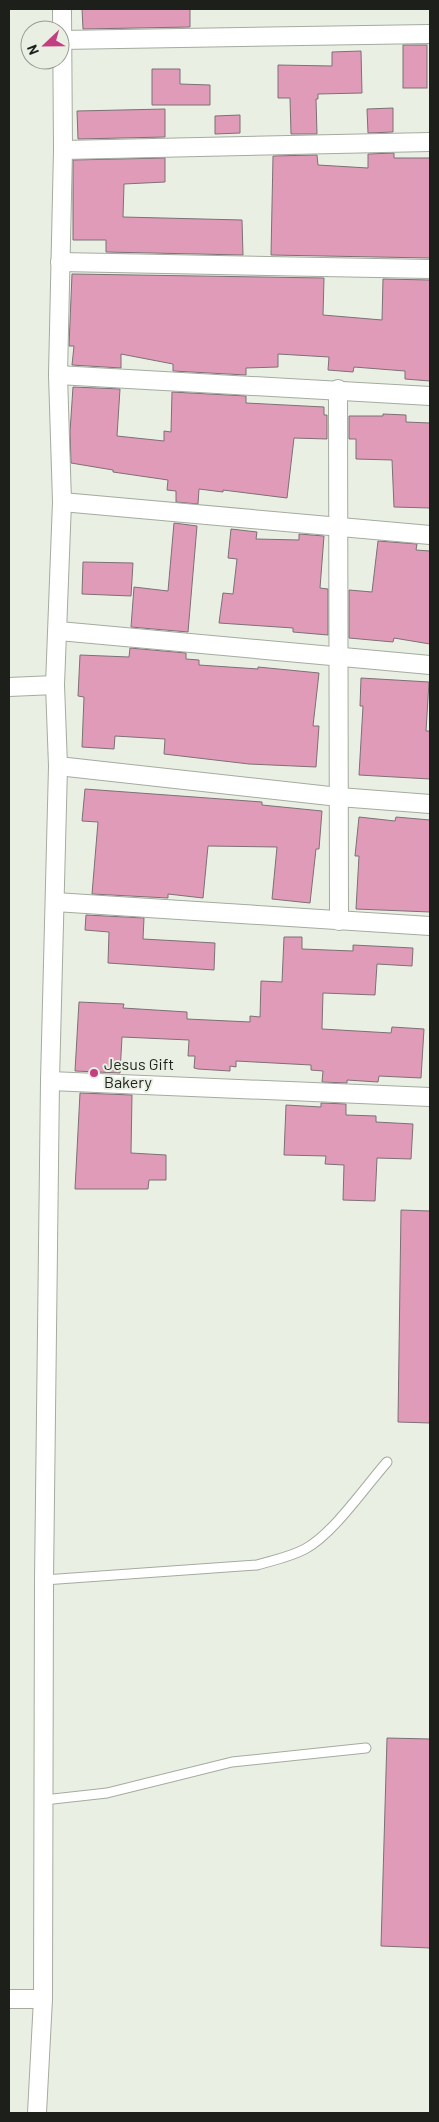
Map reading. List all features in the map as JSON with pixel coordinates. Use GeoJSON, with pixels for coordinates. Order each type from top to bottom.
{"type":"FeatureCollection","features":[{"type":"Feature","properties":{"kind":"street"},"geometry":{"type":"LineString","coordinates":[[70,40],[430,34]]}},
{"type":"Feature","properties":{"kind":"street"},"geometry":{"type":"LineString","coordinates":[[37,2113],[43,1999],[44,1580],[50,1081],[58,766],[55,685],[59,631],[62,502],[58,375],[63,150],[62,70]]}},
{"type":"Feature","properties":{"kind":"street"},"geometry":{"type":"LineString","coordinates":[[63,150],[430,142]]}},
{"type":"Feature","properties":{"kind":"street"},"geometry":{"type":"LineString","coordinates":[[60,262],[430,269]]}},
{"type":"Feature","properties":{"kind":"street"},"geometry":{"type":"LineString","coordinates":[[58,375],[338,389],[430,396]]}},
{"type":"Feature","properties":{"kind":"street"},"geometry":{"type":"LineString","coordinates":[[338,389],[339,921]]}},
{"type":"Feature","properties":{"kind":"street"},"geometry":{"type":"LineString","coordinates":[[62,502],[430,534]]}},
{"type":"Feature","properties":{"kind":"street"},"geometry":{"type":"LineString","coordinates":[[59,631],[430,665]]}},
{"type":"Feature","properties":{"kind":"street"},"geometry":{"type":"LineString","coordinates":[[9,687],[55,685]]}},
{"type":"Feature","properties":{"kind":"street"},"geometry":{"type":"LineString","coordinates":[[58,766],[339,797],[430,804]]}},
{"type":"Feature","properties":{"kind":"street"},"geometry":{"type":"LineString","coordinates":[[55,902],[430,926]]}},
{"type":"Feature","properties":{"kind":"street"},"geometry":{"type":"LineString","coordinates":[[50,1081],[430,1097]]}},
{"type":"Feature","properties":{"kind":"street"},"geometry":{"type":"LineString","coordinates":[[9,1999],[43,1999]]}},
{"type":"Feature","properties":{"kind":"lane"},"geometry":{"type":"LineString","coordinates":[[44,1580],[257,1564],[287,1557],[306,1549],[324,1536],[387,1462]]}},
{"type":"Feature","properties":{"kind":"lane"},"geometry":{"type":"LineString","coordinates":[[44,1800],[107,1793],[232,1762],[366,1748]]}},
{"type":"Feature","properties":{"kind":"building"},"geometry":{"type":"Polygon","coordinates":[[[82,9],[190,9],[190,27],[83,29],[82,9]]]}},
{"type":"Feature","properties":{"kind":"building"},"geometry":{"type":"Polygon","coordinates":[[[403,45],[427,45],[427,88],[403,88],[403,45]]]}},
{"type":"Feature","properties":{"kind":"building"},"geometry":{"type":"Polygon","coordinates":[[[361,51],[362,93],[318,94],[318,99],[316,99],[317,134],[291,134],[290,98],[278,98],[278,65],[332,66],[332,52],[361,51]]]}},
{"type":"Feature","properties":{"kind":"building"},"geometry":{"type":"Polygon","coordinates":[[[152,69],[180,69],[180,84],[210,85],[210,105],[152,105],[152,69]]]}},
{"type":"Feature","properties":{"kind":"building"},"geometry":{"type":"Polygon","coordinates":[[[393,108],[393,132],[368,133],[367,109],[393,108]]]}},
{"type":"Feature","properties":{"kind":"building"},"geometry":{"type":"Polygon","coordinates":[[[165,109],[165,137],[78,139],[77,111],[165,109]]]}},
{"type":"Feature","properties":{"kind":"building"},"geometry":{"type":"Polygon","coordinates":[[[240,115],[240,133],[215,134],[215,116],[240,115]]]}},
{"type":"Feature","properties":{"kind":"building"},"geometry":{"type":"Polygon","coordinates":[[[394,153],[394,158],[430,158],[430,258],[271,255],[273,156],[317,155],[318,165],[368,168],[368,154],[394,153]]]}},
{"type":"Feature","properties":{"kind":"building"},"geometry":{"type":"Polygon","coordinates":[[[165,158],[165,182],[124,184],[123,217],[242,220],[243,255],[106,252],[106,240],[73,240],[73,160],[165,158]]]}},
{"type":"Feature","properties":{"kind":"building"},"geometry":{"type":"Polygon","coordinates":[[[72,274],[324,278],[323,315],[382,320],[383,279],[430,280],[430,381],[405,379],[405,371],[354,367],[353,372],[328,370],[329,357],[278,354],[278,367],[246,368],[246,375],[173,371],[173,364],[121,354],[121,368],[72,365],[74,346],[69,346],[72,274]]]}},
{"type":"Feature","properties":{"kind":"building"},"geometry":{"type":"Polygon","coordinates":[[[73,387],[120,389],[117,436],[164,441],[164,431],[171,432],[172,392],[246,396],[246,403],[324,407],[324,415],[327,415],[327,439],[294,438],[287,498],[199,489],[198,504],[176,502],[176,491],[167,490],[168,480],[113,472],[113,470],[71,463],[70,432],[73,387]]]}},
{"type":"Feature","properties":{"kind":"building"},"geometry":{"type":"Polygon","coordinates":[[[383,414],[406,415],[406,422],[430,423],[430,508],[394,507],[392,460],[356,459],[356,439],[349,439],[349,416],[383,416],[383,414]]]}},
{"type":"Feature","properties":{"kind":"building"},"geometry":{"type":"Polygon","coordinates":[[[174,523],[197,526],[188,632],[131,627],[134,587],[168,591],[174,523]]]}},
{"type":"Feature","properties":{"kind":"building"},"geometry":{"type":"Polygon","coordinates":[[[231,529],[257,532],[256,539],[299,540],[299,534],[324,536],[320,588],[328,589],[328,635],[293,632],[293,628],[219,623],[223,593],[233,594],[237,559],[228,558],[231,529]]]}},
{"type":"Feature","properties":{"kind":"building"},"geometry":{"type":"Polygon","coordinates":[[[378,541],[417,544],[416,550],[430,551],[430,644],[394,638],[393,642],[349,638],[349,590],[372,592],[378,541]]]}},
{"type":"Feature","properties":{"kind":"building"},"geometry":{"type":"Polygon","coordinates":[[[83,562],[133,563],[131,596],[82,594],[83,562]]]}},
{"type":"Feature","properties":{"kind":"building"},"geometry":{"type":"Polygon","coordinates":[[[130,648],[186,653],[186,659],[199,660],[199,665],[258,669],[258,667],[319,673],[313,726],[319,726],[316,767],[249,764],[164,754],[165,739],[115,736],[114,749],[82,747],[84,697],[78,696],[80,655],[129,657],[130,648]]]}},
{"type":"Feature","properties":{"kind":"building"},"geometry":{"type":"Polygon","coordinates":[[[361,678],[429,682],[426,731],[430,731],[430,779],[359,775],[363,706],[360,706],[361,678]]]}},
{"type":"Feature","properties":{"kind":"building"},"geometry":{"type":"Polygon","coordinates":[[[85,789],[262,802],[262,805],[322,811],[319,849],[316,849],[310,903],[272,899],[277,847],[208,846],[203,898],[168,894],[168,898],[92,894],[98,822],[82,821],[85,789]]]}},
{"type":"Feature","properties":{"kind":"building"},"geometry":{"type":"Polygon","coordinates":[[[359,817],[395,821],[396,817],[430,820],[430,912],[356,909],[359,856],[355,856],[359,817]]]}},
{"type":"Feature","properties":{"kind":"building"},"geometry":{"type":"Polygon","coordinates":[[[86,915],[144,918],[143,939],[215,943],[214,970],[108,963],[109,932],[85,930],[86,915]]]}},
{"type":"Feature","properties":{"kind":"building"},"geometry":{"type":"Polygon","coordinates":[[[284,937],[302,937],[302,949],[353,951],[353,945],[413,948],[412,966],[377,964],[375,995],[323,993],[322,1029],[391,1033],[392,1027],[424,1029],[421,1078],[379,1076],[378,1082],[347,1080],[347,1083],[322,1082],[323,1071],[311,1070],[311,1065],[236,1061],[236,1067],[230,1066],[230,1071],[198,1069],[194,1068],[195,1056],[188,1056],[189,1040],[122,1037],[120,1073],[75,1071],[79,1002],[124,1004],[123,1008],[187,1012],[187,1019],[250,1022],[250,1016],[260,1017],[261,981],[282,982],[284,937]]]}},
{"type":"Feature","properties":{"kind":"building"},"geometry":{"type":"Polygon","coordinates":[[[80,1093],[132,1095],[131,1153],[166,1155],[166,1180],[149,1180],[148,1189],[75,1189],[80,1093]]]}},
{"type":"Feature","properties":{"kind":"building"},"geometry":{"type":"Polygon","coordinates":[[[321,1103],[346,1104],[346,1115],[376,1116],[376,1122],[413,1124],[411,1159],[377,1158],[375,1201],[343,1200],[344,1165],[325,1164],[326,1156],[284,1155],[286,1105],[321,1107],[321,1103]]]}},
{"type":"Feature","properties":{"kind":"building"},"geometry":{"type":"Polygon","coordinates":[[[401,1210],[430,1211],[430,1423],[398,1422],[401,1210]]]}},
{"type":"Feature","properties":{"kind":"building"},"geometry":{"type":"Polygon","coordinates":[[[387,1738],[430,1739],[430,1948],[381,1946],[387,1738]]]}},
{"type":"Feature","properties":{"kind":"place","name":"Jesus Gift Bakery"},"geometry":{"type":"Point","coordinates":[94,1073]}}]}
